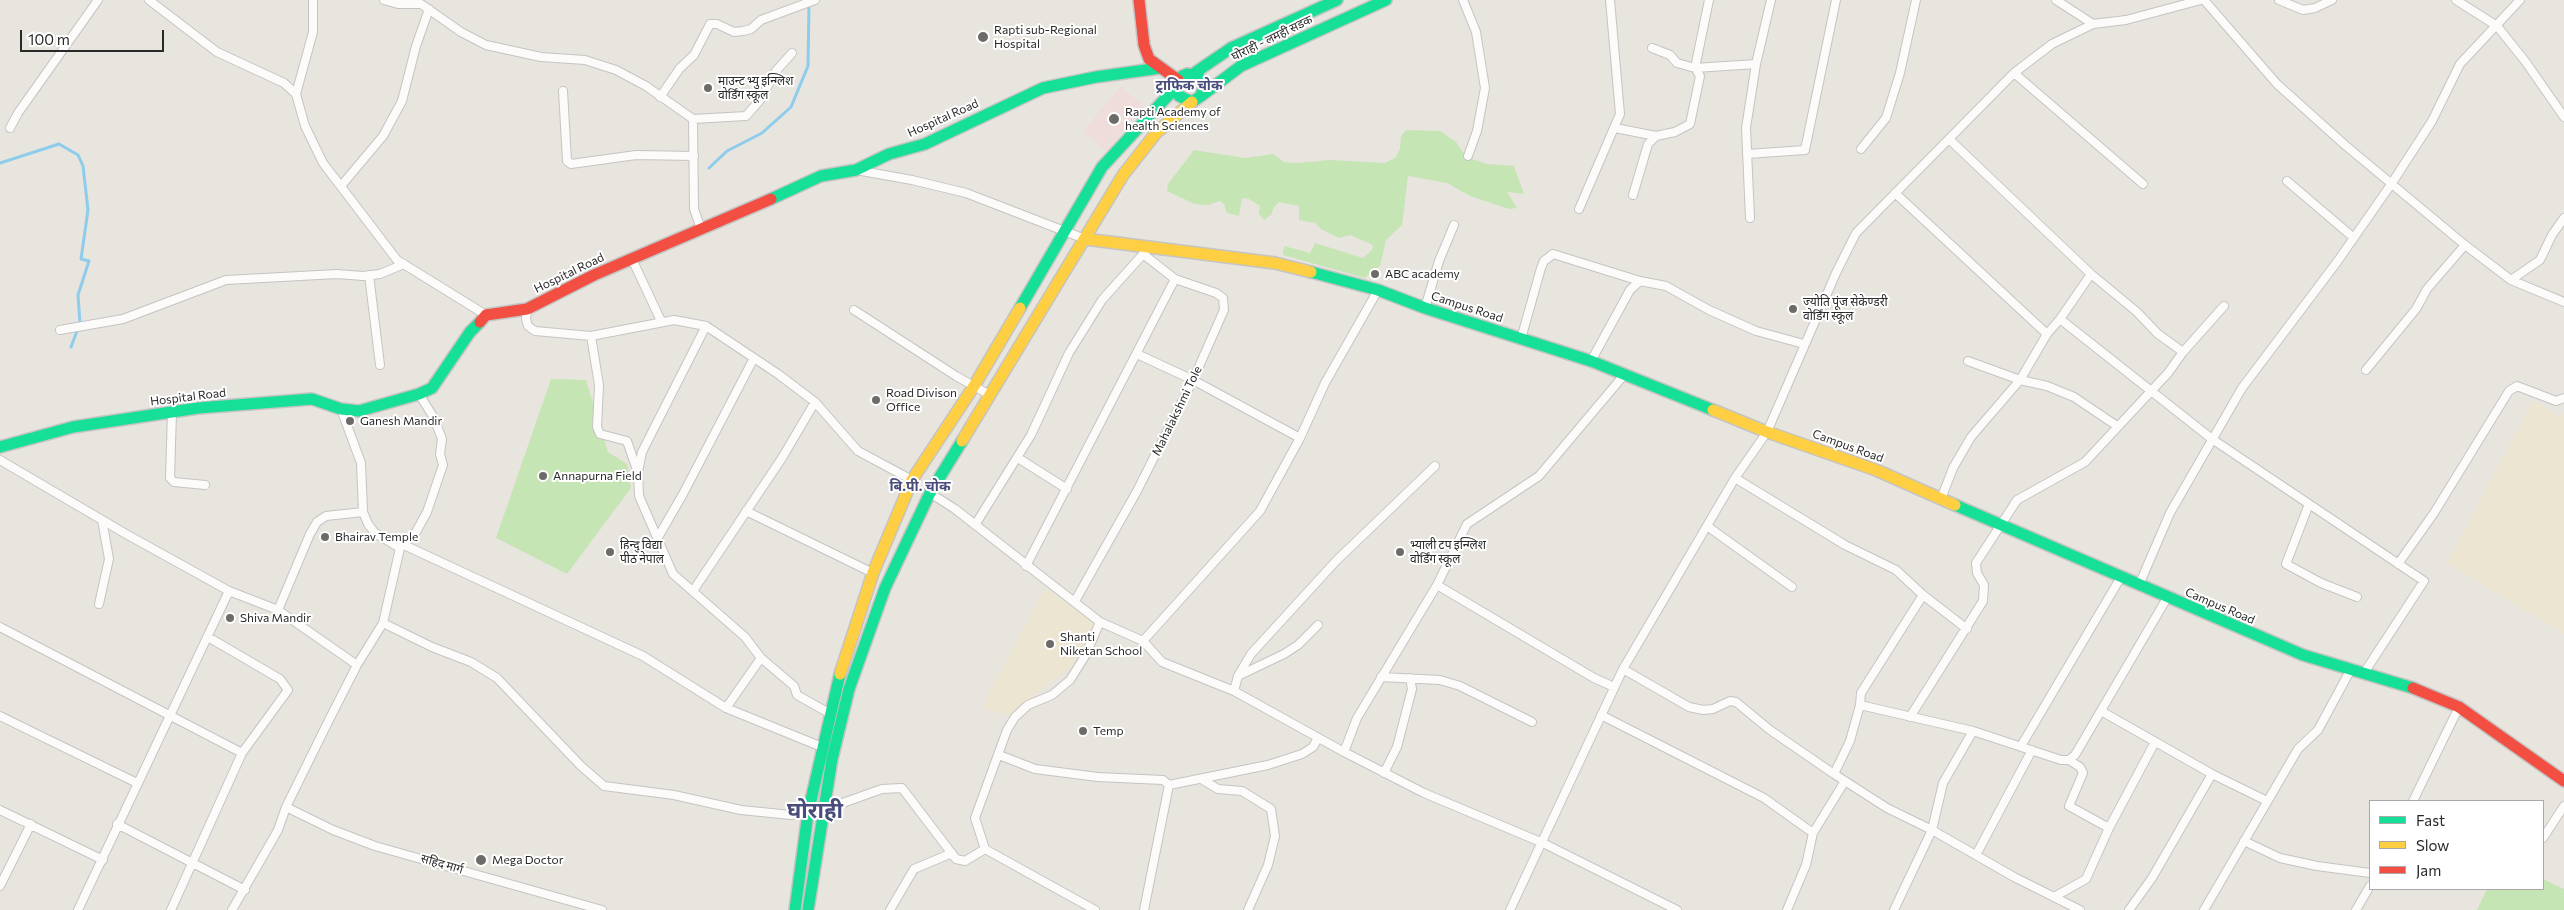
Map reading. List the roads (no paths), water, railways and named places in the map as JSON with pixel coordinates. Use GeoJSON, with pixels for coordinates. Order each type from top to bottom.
{"type":"FeatureCollection","features":[{"type":"Feature","properties":{"kind":"street"},"geometry":{"type":"LineString","coordinates":[[10,128],[18,113],[98,0]]}},
{"type":"Feature","properties":{"kind":"street"},"geometry":{"type":"LineString","coordinates":[[149,0],[217,52],[284,83],[296,94],[308,134],[323,163],[401,262],[486,315]]}},
{"type":"Feature","properties":{"kind":"street"},"geometry":{"type":"LineString","coordinates":[[296,94],[313,32],[313,0]]}},
{"type":"Feature","properties":{"kind":"street"},"geometry":{"type":"LineString","coordinates":[[384,0],[398,4],[422,2],[461,32],[486,46],[541,57],[585,60],[616,70],[693,118],[746,116],[760,100],[776,71],[792,53]]}},
{"type":"Feature","properties":{"kind":"street"},"geometry":{"type":"LineString","coordinates":[[660,97],[680,68],[694,55],[710,24],[717,24],[734,32],[743,31],[751,29],[761,20],[815,0]]}},
{"type":"Feature","properties":{"kind":"street"},"geometry":{"type":"LineString","coordinates":[[795,910],[808,812],[836,685],[873,573],[914,477],[974,386],[1102,168],[1133,131],[1177,84],[1182,76],[1193,74],[1198,76],[1204,85],[1196,99],[1179,96],[1177,84],[1149,59],[1144,45],[1139,0]]}},
{"type":"Feature","properties":{"kind":"street","name":"घोराही - लमही सडक"},"geometry":{"type":"LineString","coordinates":[[1193,74],[1231,48],[1337,0]]}},
{"type":"Feature","properties":{"kind":"street","name":"घोराही - लमही सडक"},"geometry":{"type":"LineString","coordinates":[[808,910],[823,810],[849,689],[885,588],[930,492],[1123,175],[1156,133],[1196,99],[1241,66],[1386,0]]}},
{"type":"Feature","properties":{"kind":"street"},"geometry":{"type":"LineString","coordinates":[[1463,0],[1476,32],[1485,88],[1477,131],[1468,156]]}},
{"type":"Feature","properties":{"kind":"street"},"geometry":{"type":"LineString","coordinates":[[1579,209],[1620,114],[1610,0]]}},
{"type":"Feature","properties":{"kind":"street"},"geometry":{"type":"LineString","coordinates":[[1615,128],[1656,136],[1675,132],[1690,124],[1700,76],[1695,68],[1709,0]]}},
{"type":"Feature","properties":{"kind":"street"},"geometry":{"type":"LineString","coordinates":[[1750,218],[1746,128],[1756,64],[1771,0]]}},
{"type":"Feature","properties":{"kind":"street"},"geometry":{"type":"LineString","coordinates":[[1747,154],[1805,150],[1836,0]]}},
{"type":"Feature","properties":{"kind":"street"},"geometry":{"type":"LineString","coordinates":[[1861,149],[1886,118],[1900,73],[1916,0]]}},
{"type":"Feature","properties":{"kind":"street"},"geometry":{"type":"LineString","coordinates":[[2056,0],[2093,24]]}},
{"type":"Feature","properties":{"kind":"street"},"geometry":{"type":"LineString","coordinates":[[1510,910],[1623,669],[1735,478],[1767,432],[1804,344],[1856,232],[1950,140],[2014,73],[2052,44],[2093,24],[2126,20],[2202,0],[2277,84],[2318,122],[2464,245],[2511,280],[2564,302]]}},
{"type":"Feature","properties":{"kind":"street"},"geometry":{"type":"LineString","coordinates":[[2278,0],[2303,10],[2315,8],[2332,0]]}},
{"type":"Feature","properties":{"kind":"street"},"geometry":{"type":"LineString","coordinates":[[2456,0],[2497,26],[2564,117]]}},
{"type":"Feature","properties":{"kind":"street"},"geometry":{"type":"LineString","coordinates":[[2139,585],[2170,513],[2242,388],[2354,238],[2392,183],[2432,121],[2460,64],[2520,0]]}},
{"type":"Feature","properties":{"kind":"street"},"geometry":{"type":"LineString","coordinates":[[341,186],[379,141],[402,101],[416,46],[429,9]]}},
{"type":"Feature","properties":{"kind":"street"},"geometry":{"type":"LineString","coordinates":[[1652,48],[1670,55],[1677,63],[1695,68],[1756,64]]}},
{"type":"Feature","properties":{"kind":"street","name":"Hospital Road"},"geometry":{"type":"LineString","coordinates":[[0,447],[73,427],[172,412],[312,399],[341,409],[360,411],[419,394],[432,388],[470,332],[486,315],[527,308],[632,259],[821,176],[856,170],[889,154],[925,144],[1043,88],[1096,77],[1160,68]]}},
{"type":"Feature","properties":{"kind":"street"},"geometry":{"type":"LineString","coordinates":[[2014,73],[2143,184]]}},
{"type":"Feature","properties":{"kind":"street"},"geometry":{"type":"LineString","coordinates":[[563,91],[567,161],[571,164],[636,155],[694,156]]}},
{"type":"Feature","properties":{"kind":"street"},"geometry":{"type":"LineString","coordinates":[[693,118],[694,209],[702,229]]}},
{"type":"Feature","properties":{"kind":"street"},"geometry":{"type":"LineString","coordinates":[[1632,195],[1644,155],[1656,136]]}},
{"type":"Feature","properties":{"kind":"street"},"geometry":{"type":"LineString","coordinates":[[1950,140],[2091,274],[2137,312],[2158,334],[2182,352]]}},
{"type":"Feature","properties":{"kind":"street"},"geometry":{"type":"LineString","coordinates":[[856,170],[912,180],[966,193],[1085,239]]}},
{"type":"Feature","properties":{"kind":"street"},"geometry":{"type":"LineString","coordinates":[[2287,181],[2354,238]]}},
{"type":"Feature","properties":{"kind":"street"},"geometry":{"type":"LineString","coordinates":[[1895,193],[2047,334]]}},
{"type":"Feature","properties":{"kind":"street"},"geometry":{"type":"LineString","coordinates":[[2511,280],[2540,260],[2564,218]]}},
{"type":"Feature","properties":{"kind":"street"},"geometry":{"type":"LineString","coordinates":[[1425,308],[1439,261],[1454,225]]}},
{"type":"Feature","properties":{"kind":"street","name":"Campus Road"},"geometry":{"type":"LineString","coordinates":[[1085,239],[1146,250],[1275,263],[1378,290],[1425,308],[1591,361],[1767,432],[1876,470],[2303,656],[2350,671],[2402,684],[2459,707],[2564,781]]}},
{"type":"Feature","properties":{"kind":"street"},"geometry":{"type":"LineString","coordinates":[[2366,370],[2416,309],[2427,289],[2464,245]]}},
{"type":"Feature","properties":{"kind":"street"},"geometry":{"type":"LineString","coordinates":[[975,525],[1031,435],[1069,353],[1102,300],[1146,250]]}},
{"type":"Feature","properties":{"kind":"street","name":"Mahalakshmi Tole"},"geometry":{"type":"LineString","coordinates":[[1075,601],[1137,491],[1193,380],[1224,310],[1223,298],[1216,293],[1175,280],[1146,250]]}},
{"type":"Feature","properties":{"kind":"street"},"geometry":{"type":"LineString","coordinates":[[1521,339],[1541,268],[1544,261],[1553,254],[1640,281],[1666,286],[1709,310],[1756,331],[1804,344]]}},
{"type":"Feature","properties":{"kind":"street"},"geometry":{"type":"LineString","coordinates":[[632,259],[661,321]]}},
{"type":"Feature","properties":{"kind":"street"},"geometry":{"type":"LineString","coordinates":[[60,330],[124,319],[226,280],[243,277],[366,276],[380,274],[401,262]]}},
{"type":"Feature","properties":{"kind":"street"},"geometry":{"type":"LineString","coordinates":[[1941,499],[1953,468],[1971,437],[2020,380],[2047,334],[2060,319],[2091,274]]}},
{"type":"Feature","properties":{"kind":"street"},"geometry":{"type":"LineString","coordinates":[[366,276],[380,365]]}},
{"type":"Feature","properties":{"kind":"street"},"geometry":{"type":"LineString","coordinates":[[1026,566],[1175,280]]}},
{"type":"Feature","properties":{"kind":"street"},"geometry":{"type":"LineString","coordinates":[[1591,361],[1630,290],[1640,281]]}},
{"type":"Feature","properties":{"kind":"street"},"geometry":{"type":"LineString","coordinates":[[1143,642],[1260,511],[1300,438],[1325,383],[1378,290]]}},
{"type":"Feature","properties":{"kind":"street"},"geometry":{"type":"LineString","coordinates":[[1910,717],[1967,629],[1985,594],[1984,585],[1977,573],[1976,563],[2017,500],[2085,462],[2168,373],[2182,352],[2224,306]]}},
{"type":"Feature","properties":{"kind":"street"},"geometry":{"type":"LineString","coordinates":[[527,308],[526,319],[528,326],[535,332],[591,336],[674,320],[706,326],[814,402],[858,451],[914,477],[930,492],[1100,622],[1143,642],[1162,662],[1234,691],[1344,752],[1424,793],[1543,843],[1677,910]]}},
{"type":"Feature","properties":{"kind":"street"},"geometry":{"type":"LineString","coordinates":[[854,310],[988,394]]}},
{"type":"Feature","properties":{"kind":"street"},"geometry":{"type":"LineString","coordinates":[[2060,319],[2212,439],[2424,581],[2364,673]]}},
{"type":"Feature","properties":{"kind":"street"},"geometry":{"type":"LineString","coordinates":[[706,326],[642,452],[638,472],[639,496],[673,574],[745,637],[761,658],[794,686],[797,696],[829,713]]}},
{"type":"Feature","properties":{"kind":"street"},"geometry":{"type":"LineString","coordinates":[[591,336],[599,385],[597,427],[600,434],[627,441],[638,472]]}},
{"type":"Feature","properties":{"kind":"street"},"geometry":{"type":"LineString","coordinates":[[1137,354],[1193,380],[1300,438]]}},
{"type":"Feature","properties":{"kind":"street"},"geometry":{"type":"LineString","coordinates":[[657,539],[684,494],[754,358]]}},
{"type":"Feature","properties":{"kind":"street"},"geometry":{"type":"LineString","coordinates":[[1968,361],[2020,380],[2047,386],[2074,397],[2117,426]]}},
{"type":"Feature","properties":{"kind":"street"},"geometry":{"type":"LineString","coordinates":[[1344,752],[1357,718],[1437,585],[1467,524],[1539,476],[1624,375]]}},
{"type":"Feature","properties":{"kind":"street"},"geometry":{"type":"LineString","coordinates":[[2398,564],[2434,513],[2509,391],[2517,386],[2556,401],[2564,398]]}},
{"type":"Feature","properties":{"kind":"street"},"geometry":{"type":"LineString","coordinates":[[232,910],[278,830],[286,807],[357,665],[383,623],[402,547],[416,532],[427,512],[443,465],[440,454],[442,439],[434,418],[419,394]]}},
{"type":"Feature","properties":{"kind":"street"},"geometry":{"type":"LineString","coordinates":[[693,591],[782,458],[814,402]]}},
{"type":"Feature","properties":{"kind":"street"},"geometry":{"type":"LineString","coordinates":[[341,409],[361,463],[363,512],[368,524],[375,533],[643,656],[726,708],[822,748]]}},
{"type":"Feature","properties":{"kind":"street"},"geometry":{"type":"LineString","coordinates":[[172,412],[170,478],[174,482],[206,485]]}},
{"type":"Feature","properties":{"kind":"street"},"geometry":{"type":"LineString","coordinates":[[1018,458],[1067,489]]}},
{"type":"Feature","properties":{"kind":"street"},"geometry":{"type":"LineString","coordinates":[[0,460],[229,591],[278,610],[357,665]]}},
{"type":"Feature","properties":{"kind":"street"},"geometry":{"type":"LineString","coordinates":[[1234,691],[1238,676],[1251,654],[1336,561],[1434,466]]}},
{"type":"Feature","properties":{"kind":"street"},"geometry":{"type":"LineString","coordinates":[[1735,478],[1845,545],[1896,570],[1923,595],[1967,629]]}},
{"type":"Feature","properties":{"kind":"street"},"geometry":{"type":"LineString","coordinates":[[908,492],[930,492]]}},
{"type":"Feature","properties":{"kind":"street"},"geometry":{"type":"LineString","coordinates":[[2309,504],[2286,564],[2321,583],[2357,597]]}},
{"type":"Feature","properties":{"kind":"street"},"geometry":{"type":"LineString","coordinates":[[746,511],[873,573]]}},
{"type":"Feature","properties":{"kind":"street"},"geometry":{"type":"LineString","coordinates":[[278,610],[310,534],[318,522],[326,516],[363,512]]}},
{"type":"Feature","properties":{"kind":"street"},"geometry":{"type":"LineString","coordinates":[[99,604],[109,559],[102,520]]}},
{"type":"Feature","properties":{"kind":"street"},"geometry":{"type":"LineString","coordinates":[[1707,526],[1792,586]]}},
{"type":"Feature","properties":{"kind":"street"},"geometry":{"type":"LineString","coordinates":[[2021,746],[2121,577]]}},
{"type":"Feature","properties":{"kind":"street"},"geometry":{"type":"LineString","coordinates":[[1437,585],[1594,678],[1614,687]]}},
{"type":"Feature","properties":{"kind":"street"},"geometry":{"type":"LineString","coordinates":[[78,910],[103,860],[117,824],[229,591]]}},
{"type":"Feature","properties":{"kind":"street"},"geometry":{"type":"LineString","coordinates":[[1834,774],[1850,742],[1860,705],[1861,693],[1923,595]]}},
{"type":"Feature","properties":{"kind":"street"},"geometry":{"type":"LineString","coordinates":[[2069,760],[2075,755],[2167,598]]}},
{"type":"Feature","properties":{"kind":"street"},"geometry":{"type":"LineString","coordinates":[[1095,910],[985,849],[976,818],[1007,730],[1015,717],[1028,705],[1052,695],[1070,680],[1085,656],[1100,622]]}},
{"type":"Feature","properties":{"kind":"street"},"geometry":{"type":"LineString","coordinates":[[383,623],[432,647],[470,662],[497,678],[581,766],[604,786],[674,796],[741,810],[791,815],[823,810],[882,789],[902,788],[956,859],[965,861],[985,849]]}},
{"type":"Feature","properties":{"kind":"street"},"geometry":{"type":"LineString","coordinates":[[1238,676],[1298,645],[1318,625]]}},
{"type":"Feature","properties":{"kind":"street"},"geometry":{"type":"LineString","coordinates":[[0,627],[242,753]]}},
{"type":"Feature","properties":{"kind":"street"},"geometry":{"type":"LineString","coordinates":[[171,910],[242,753],[288,690],[280,678],[208,636]]}},
{"type":"Feature","properties":{"kind":"street"},"geometry":{"type":"LineString","coordinates":[[726,708],[761,658]]}},
{"type":"Feature","properties":{"kind":"street"},"geometry":{"type":"LineString","coordinates":[[1623,669],[1689,707],[1703,710],[1713,709],[1730,701],[1736,702],[1765,726],[1887,808],[1932,830],[2014,877],[2080,910]]}},
{"type":"Feature","properties":{"kind":"street"},"geometry":{"type":"LineString","coordinates":[[2204,910],[2298,749],[2318,730],[2350,671]]}},
{"type":"Feature","properties":{"kind":"street"},"geometry":{"type":"LineString","coordinates":[[1381,677],[1440,680],[1460,686],[1532,722]]}},
{"type":"Feature","properties":{"kind":"street"},"geometry":{"type":"LineString","coordinates":[[1384,773],[1397,747],[1412,689],[1410,678]]}},
{"type":"Feature","properties":{"kind":"street"},"geometry":{"type":"LineString","coordinates":[[1860,705],[1974,731],[2062,760],[2069,760],[2080,767],[2083,773],[2069,806],[2109,828]]}},
{"type":"Feature","properties":{"kind":"street"},"geometry":{"type":"LineString","coordinates":[[2413,800],[2459,707]]}},
{"type":"Feature","properties":{"kind":"street"},"geometry":{"type":"LineString","coordinates":[[2101,711],[2212,774],[2267,801]]}},
{"type":"Feature","properties":{"kind":"street"},"geometry":{"type":"LineString","coordinates":[[1601,715],[1764,798],[1813,833]]}},
{"type":"Feature","properties":{"kind":"street"},"geometry":{"type":"LineString","coordinates":[[0,716],[137,783]]}},
{"type":"Feature","properties":{"kind":"street"},"geometry":{"type":"LineString","coordinates":[[1894,910],[1932,830],[1943,783],[1974,731]]}},
{"type":"Feature","properties":{"kind":"street"},"geometry":{"type":"LineString","coordinates":[[999,754],[1036,769],[1098,777],[1163,780],[1169,785],[1204,780],[1302,754],[1313,747],[1318,738]]}},
{"type":"Feature","properties":{"kind":"street"},"geometry":{"type":"LineString","coordinates":[[2054,897],[2086,879],[2109,828],[2155,742]]}},
{"type":"Feature","properties":{"kind":"street"},"geometry":{"type":"LineString","coordinates":[[1976,855],[2032,750]]}},
{"type":"Feature","properties":{"kind":"street"},"geometry":{"type":"LineString","coordinates":[[2129,910],[2152,878],[2212,774]]}},
{"type":"Feature","properties":{"kind":"street"},"geometry":{"type":"LineString","coordinates":[[1204,780],[1218,789],[1242,791],[1271,809],[1275,836],[1268,865],[1248,910]]}},
{"type":"Feature","properties":{"kind":"street"},"geometry":{"type":"LineString","coordinates":[[1788,910],[1806,865],[1813,833],[1845,781]]}},
{"type":"Feature","properties":{"kind":"street"},"geometry":{"type":"LineString","coordinates":[[1144,910],[1169,785]]}},
{"type":"Feature","properties":{"kind":"street"},"geometry":{"type":"LineString","coordinates":[[2544,836],[2564,806]]}},
{"type":"Feature","properties":{"kind":"street","name":"सहिद मार्ग"},"geometry":{"type":"LineString","coordinates":[[286,807],[333,830],[375,846],[585,907],[602,910]]}},
{"type":"Feature","properties":{"kind":"street"},"geometry":{"type":"LineString","coordinates":[[0,810],[103,860]]}},
{"type":"Feature","properties":{"kind":"street"},"geometry":{"type":"LineString","coordinates":[[0,886],[31,824]]}},
{"type":"Feature","properties":{"kind":"street"},"geometry":{"type":"LineString","coordinates":[[117,824],[194,862],[245,890]]}},
{"type":"Feature","properties":{"kind":"street"},"geometry":{"type":"LineString","coordinates":[[2244,841],[2280,858],[2317,866],[2369,873]]}},
{"type":"Feature","properties":{"kind":"street"},"geometry":{"type":"LineString","coordinates":[[890,910],[914,870],[952,853]]}},
{"type":"Feature","properties":{"kind":"street"},"geometry":{"type":"LineString","coordinates":[[2356,910],[2369,888]]}},
{"type":"Feature","properties":{"kind":"waterway"},"geometry":{"type":"LineString","coordinates":[[709,168],[727,151],[762,133],[791,107],[808,66],[809,4]]}},
{"type":"Feature","properties":{"kind":"waterway"},"geometry":{"type":"LineString","coordinates":[[0,163],[59,144],[78,155],[83,166],[88,210],[81,259],[89,261],[78,295],[80,323],[71,347]]}},
{"type":"Feature","properties":{"kind":"place","name":"Rapti sub-Regional Hospital"},"geometry":{"type":"Point","coordinates":[983,37]}},
{"type":"Feature","properties":{"kind":"place","name":"माउन्ट भ्यु इन्ग्लिश वोर्डिंग स्कूल"},"geometry":{"type":"Point","coordinates":[708,88]}},
{"type":"Feature","properties":{"kind":"place","name":"Rapti Academy of health Sciences"},"geometry":{"type":"Point","coordinates":[1114,119]}},
{"type":"Feature","properties":{"kind":"place","name":"ABC academy"},"geometry":{"type":"Point","coordinates":[1375,274]}},
{"type":"Feature","properties":{"kind":"place","name":"ज्योति पूंज सेकेण्डरी वोर्डिंग स्कूल"},"geometry":{"type":"Point","coordinates":[1793,309]}},
{"type":"Feature","properties":{"kind":"place","name":"Road Divison Office"},"geometry":{"type":"Point","coordinates":[876,400]}},
{"type":"Feature","properties":{"kind":"place","name":"Ganesh Mandir"},"geometry":{"type":"Point","coordinates":[350,421]}},
{"type":"Feature","properties":{"kind":"place","name":"Annapurna Field"},"geometry":{"type":"Point","coordinates":[543,476]}},
{"type":"Feature","properties":{"kind":"place","name":"Bhairav Temple"},"geometry":{"type":"Point","coordinates":[325,537]}},
{"type":"Feature","properties":{"kind":"place","name":"हिन्दु विद्या पीठ नेपाल"},"geometry":{"type":"Point","coordinates":[610,552]}},
{"type":"Feature","properties":{"kind":"place","name":"भ्याली टप इन्ग्लिश वोर्डिंग स्कूल"},"geometry":{"type":"Point","coordinates":[1400,552]}},
{"type":"Feature","properties":{"kind":"place","name":"Shiva Mandir"},"geometry":{"type":"Point","coordinates":[230,618]}},
{"type":"Feature","properties":{"kind":"place","name":"Shanti Niketan School"},"geometry":{"type":"Point","coordinates":[1050,644]}},
{"type":"Feature","properties":{"kind":"place","name":"Temp"},"geometry":{"type":"Point","coordinates":[1083,731]}},
{"type":"Feature","properties":{"kind":"place","name":"Mega Doctor"},"geometry":{"type":"Point","coordinates":[481,860]}},
{"type":"Feature","properties":{"kind":"district","name":"ट्राफिक चोक"},"geometry":{"type":"Point","coordinates":[1189,85]}},
{"type":"Feature","properties":{"kind":"district","name":"बि.पी. चोक"},"geometry":{"type":"Point","coordinates":[920,486]}},
{"type":"Feature","properties":{"kind":"district","name":"घोराही"},"geometry":{"type":"Point","coordinates":[815,811]}}]}
